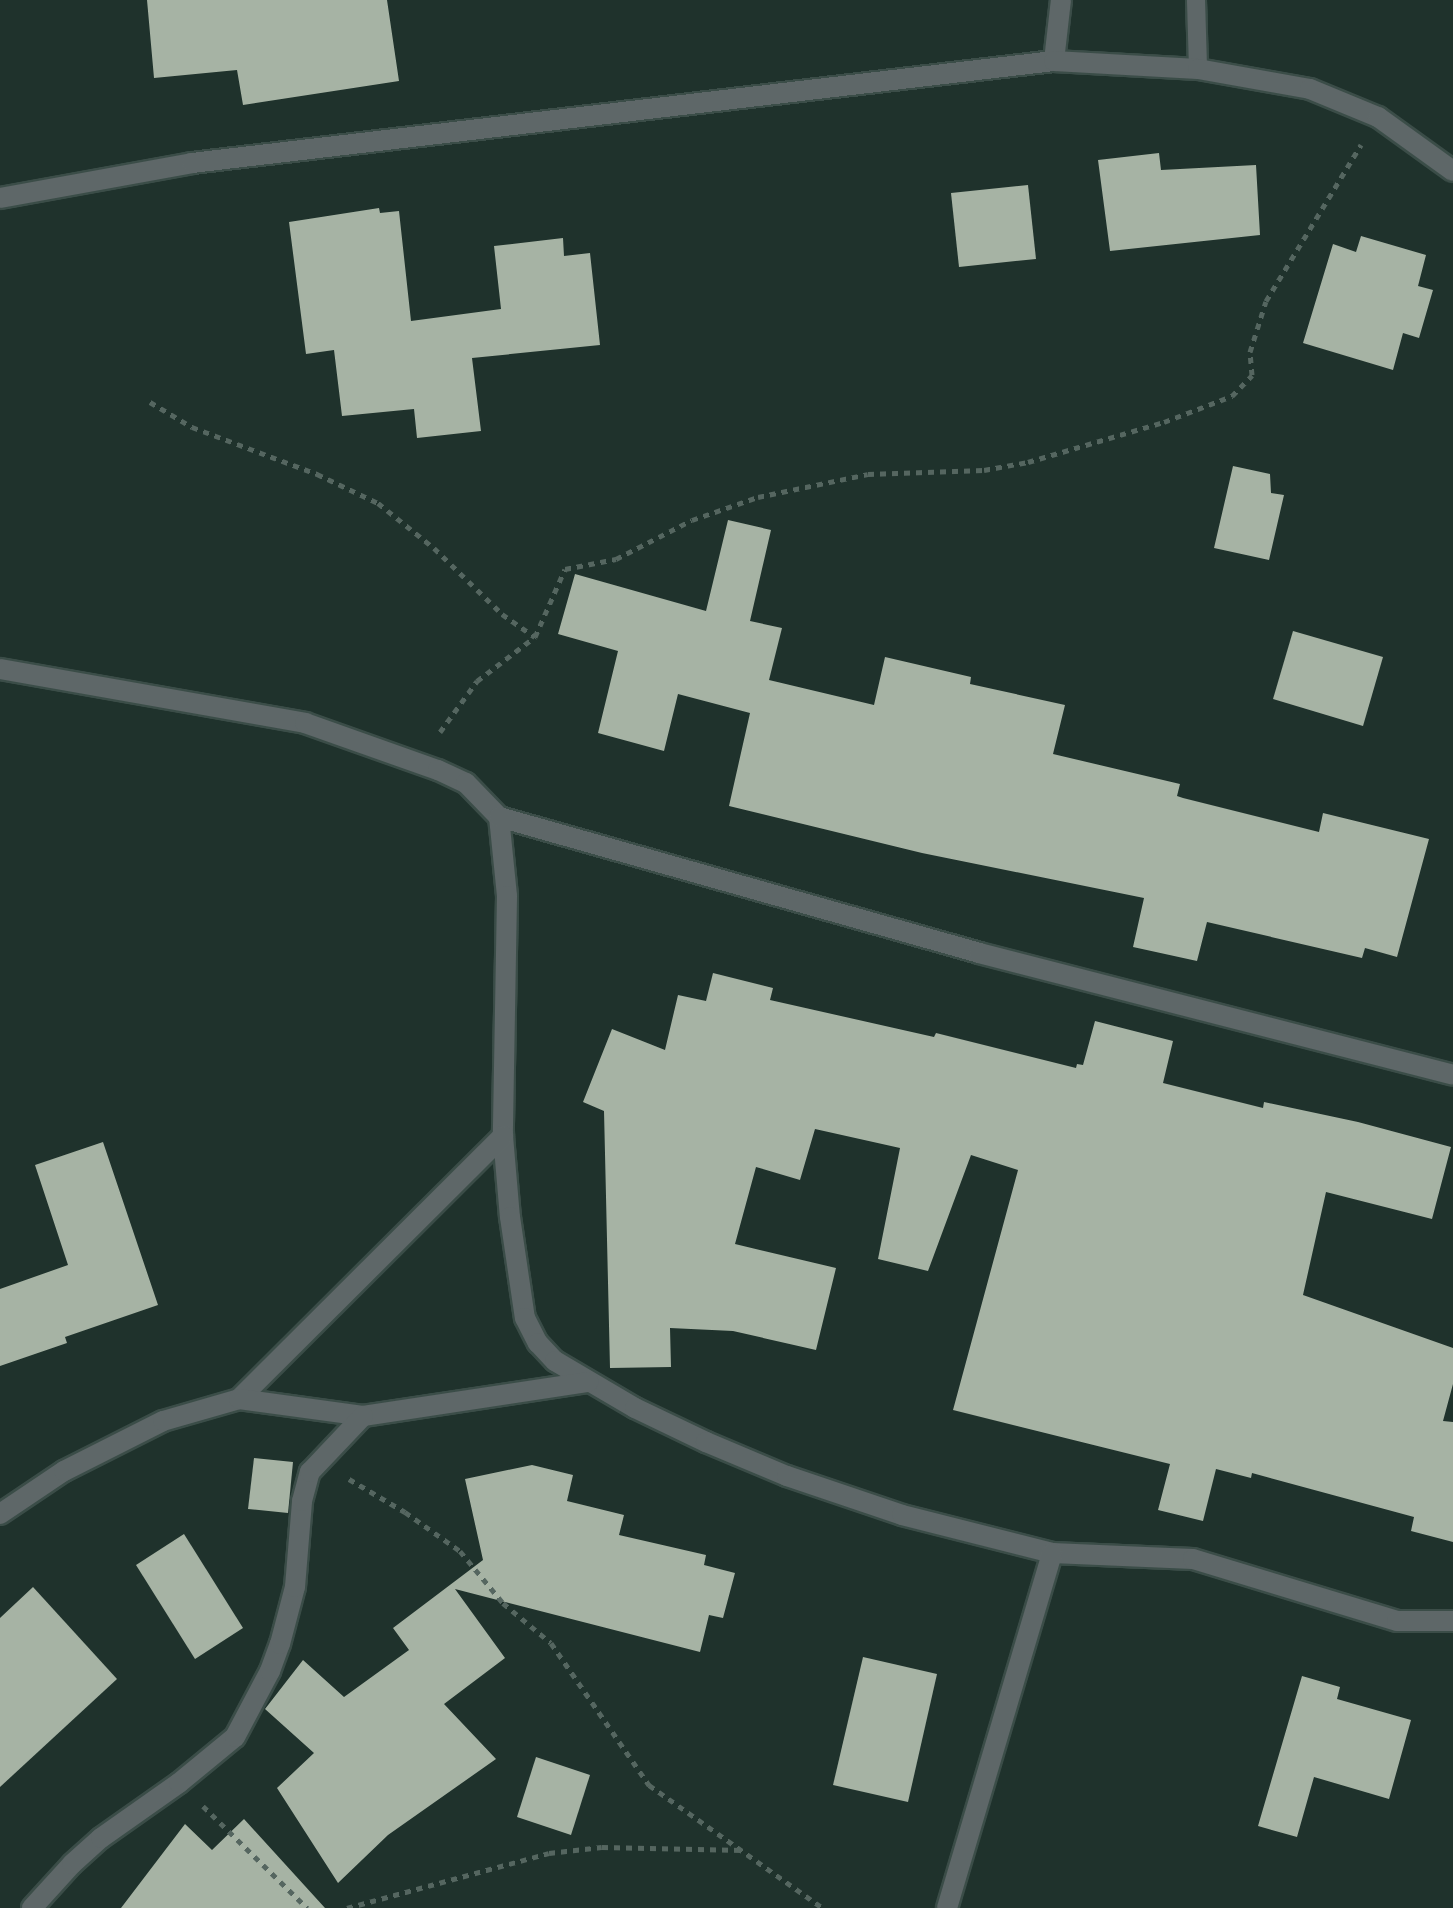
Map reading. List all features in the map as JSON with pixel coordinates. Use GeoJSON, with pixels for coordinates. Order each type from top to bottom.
{"type":"FeatureCollection","features":[{"type":"Feature","properties":{"kind":"street"},"geometry":{"type":"LineString","coordinates":[[1054,61],[1061,0]]}},
{"type":"Feature","properties":{"kind":"street"},"geometry":{"type":"LineString","coordinates":[[0,198],[192,163],[1054,61],[1198,69],[1310,89],[1378,117],[1453,171]]}},
{"type":"Feature","properties":{"kind":"street"},"geometry":{"type":"LineString","coordinates":[[0,669],[305,723],[419,762],[466,783],[499,817],[979,953],[1453,1075]]}},
{"type":"Feature","properties":{"kind":"street"},"geometry":{"type":"LineString","coordinates":[[499,817],[507,912],[503,1136],[525,1318],[538,1343],[555,1361],[588,1382],[706,1442],[787,1476],[902,1515],[1052,1553],[1193,1559],[1397,1621],[1453,1621]]}},
{"type":"Feature","properties":{"kind":"street"},"geometry":{"type":"LineString","coordinates":[[239,1399],[503,1136]]}},
{"type":"Feature","properties":{"kind":"street"},"geometry":{"type":"LineString","coordinates":[[0,1514],[64,1471],[163,1421],[239,1399],[363,1416],[588,1382]]}},
{"type":"Feature","properties":{"kind":"street"},"geometry":{"type":"LineString","coordinates":[[32,1908],[72,1864],[101,1838],[179,1783],[235,1737],[270,1671],[295,1587],[302,1501],[317,1461],[363,1416]]}},
{"type":"Feature","properties":{"kind":"street"},"geometry":{"type":"LineString","coordinates":[[947,1908],[1052,1553]]}},
{"type":"Feature","properties":{"kind":"lane"},"geometry":{"type":"LineString","coordinates":[[1196,0],[1198,69]]}},
{"type":"Feature","properties":{"kind":"path"},"geometry":{"type":"LineString","coordinates":[[419,762],[477,681],[535,637],[565,569],[616,559],[723,507],[868,474],[984,470],[1028,462],[1149,427],[1232,396],[1252,375],[1250,352],[1266,301],[1378,117]]}},
{"type":"Feature","properties":{"kind":"path"},"geometry":{"type":"LineString","coordinates":[[150,402],[192,427],[317,474],[378,503],[434,548],[502,614],[535,637]]}},
{"type":"Feature","properties":{"kind":"path"},"geometry":{"type":"LineString","coordinates":[[317,1461],[405,1512],[460,1551],[503,1603],[551,1643],[649,1785],[823,1908]]}},
{"type":"Feature","properties":{"kind":"path"},"geometry":{"type":"LineString","coordinates":[[179,1783],[307,1908]]}},
{"type":"Feature","properties":{"kind":"path"},"geometry":{"type":"LineString","coordinates":[[347,1908],[549,1853],[602,1847],[744,1850]]}},
{"type":"Feature","properties":{"kind":"building"},"geometry":{"type":"Polygon","coordinates":[[[147,0],[387,0],[399,81],[243,105],[237,70],[154,78],[147,0]]]}},
{"type":"Feature","properties":{"kind":"building"},"geometry":{"type":"Polygon","coordinates":[[[1159,153],[1161,170],[1256,165],[1260,235],[1110,251],[1098,160],[1159,153]]]}},
{"type":"Feature","properties":{"kind":"building"},"geometry":{"type":"Polygon","coordinates":[[[1028,185],[1036,259],[959,267],[951,193],[1028,185]]]}},
{"type":"Feature","properties":{"kind":"building"},"geometry":{"type":"Polygon","coordinates":[[[379,208],[380,213],[399,211],[411,321],[501,309],[494,246],[563,238],[564,256],[590,253],[600,345],[472,358],[481,431],[417,438],[414,409],[342,416],[334,350],[306,354],[289,222],[379,208]]]}},
{"type":"Feature","properties":{"kind":"building"},"geometry":{"type":"Polygon","coordinates":[[[1361,236],[1426,255],[1418,286],[1433,290],[1419,338],[1403,333],[1393,370],[1303,343],[1333,244],[1356,252],[1361,236]]]}},
{"type":"Feature","properties":{"kind":"building"},"geometry":{"type":"Polygon","coordinates":[[[1233,466],[1270,474],[1271,493],[1284,495],[1269,560],[1214,548],[1233,466]]]}},
{"type":"Feature","properties":{"kind":"building"},"geometry":{"type":"Polygon","coordinates":[[[728,520],[771,530],[750,621],[782,628],[769,680],[874,705],[885,657],[971,677],[970,684],[1065,705],[1053,754],[1180,784],[1177,796],[1319,832],[1323,813],[1429,839],[1397,957],[1365,948],[1362,958],[1207,922],[1197,961],[1133,947],[1144,898],[922,853],[729,806],[750,713],[678,694],[664,751],[598,733],[618,651],[558,634],[575,574],[706,611],[728,520]]]}},
{"type":"Feature","properties":{"kind":"building"},"geometry":{"type":"Polygon","coordinates":[[[1293,631],[1383,657],[1363,726],[1273,699],[1293,631]]]}},
{"type":"Feature","properties":{"kind":"building"},"geometry":{"type":"Polygon","coordinates":[[[713,973],[773,988],[770,1000],[934,1037],[936,1033],[1076,1068],[1077,1064],[1083,1065],[1095,1021],[1173,1041],[1163,1083],[1263,1108],[1264,1102],[1358,1122],[1451,1147],[1432,1219],[1326,1192],[1303,1295],[1453,1348],[1453,1384],[1443,1421],[1453,1422],[1453,1542],[1411,1531],[1414,1517],[1252,1473],[1251,1478],[1216,1469],[1203,1521],[1158,1510],[1170,1464],[953,1410],[1018,1170],[971,1155],[928,1271],[878,1259],[900,1148],[815,1129],[800,1180],[756,1167],[735,1244],[836,1268],[816,1350],[733,1331],[670,1328],[671,1367],[610,1368],[604,1111],[583,1102],[612,1029],[665,1050],[678,995],[706,1001],[713,973]]]}},
{"type":"Feature","properties":{"kind":"building"},"geometry":{"type":"Polygon","coordinates":[[[103,1142],[158,1305],[65,1337],[67,1343],[0,1366],[0,1289],[68,1265],[35,1165],[103,1142]]]}},
{"type":"Feature","properties":{"kind":"building"},"geometry":{"type":"Polygon","coordinates":[[[254,1458],[293,1462],[288,1513],[248,1509],[254,1458]]]}},
{"type":"Feature","properties":{"kind":"building"},"geometry":{"type":"Polygon","coordinates":[[[532,1465],[573,1475],[567,1501],[624,1515],[619,1535],[706,1555],[704,1565],[735,1573],[723,1618],[709,1615],[700,1652],[455,1589],[505,1658],[444,1704],[496,1759],[388,1835],[338,1883],[277,1788],[314,1753],[265,1709],[303,1660],[344,1697],[409,1650],[393,1628],[483,1560],[465,1479],[532,1465]]]}},
{"type":"Feature","properties":{"kind":"building"},"geometry":{"type":"Polygon","coordinates":[[[184,1534],[243,1628],[195,1659],[136,1565],[184,1534]]]}},
{"type":"Feature","properties":{"kind":"building"},"geometry":{"type":"Polygon","coordinates":[[[33,1587],[117,1679],[0,1787],[0,1618],[33,1587]]]}},
{"type":"Feature","properties":{"kind":"building"},"geometry":{"type":"Polygon","coordinates":[[[863,1657],[937,1674],[908,1802],[833,1785],[863,1657]]]}},
{"type":"Feature","properties":{"kind":"building"},"geometry":{"type":"Polygon","coordinates":[[[1302,1676],[1340,1687],[1337,1699],[1411,1720],[1389,1799],[1314,1777],[1297,1837],[1258,1826],[1302,1676]]]}},
{"type":"Feature","properties":{"kind":"building"},"geometry":{"type":"Polygon","coordinates":[[[536,1757],[590,1775],[571,1835],[517,1817],[536,1757]]]}},
{"type":"Feature","properties":{"kind":"building"},"geometry":{"type":"Polygon","coordinates":[[[244,1819],[325,1908],[121,1908],[185,1824],[212,1850],[244,1819]]]}}]}
